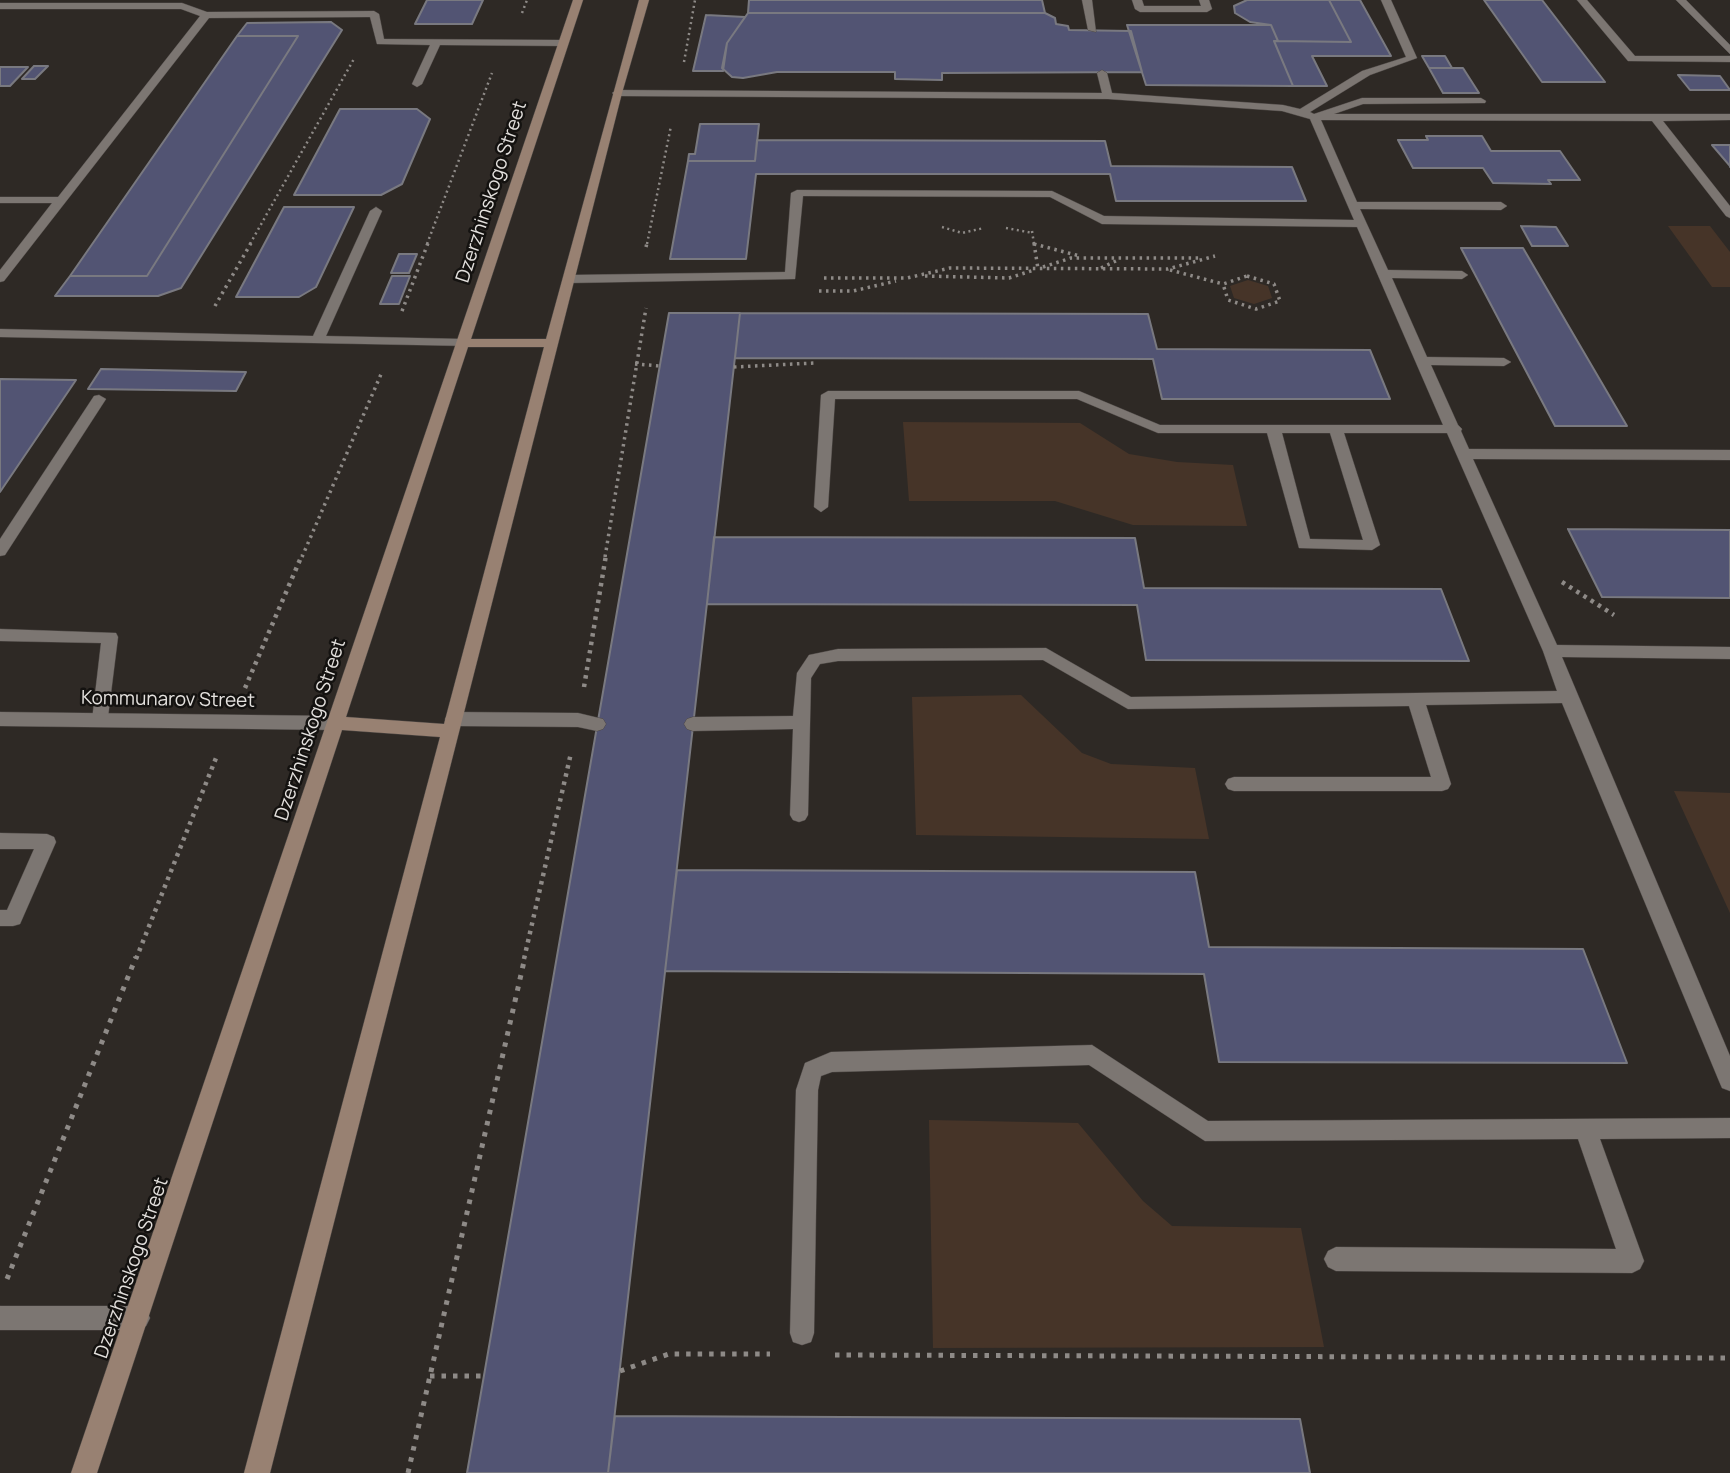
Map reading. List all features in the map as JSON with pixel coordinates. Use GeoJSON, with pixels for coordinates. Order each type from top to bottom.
{"type":"FeatureCollection","features":[{"type":"Feature","properties":{"kind":"main road","name":"Dzerzhinskogo Street"},"geometry":{"type":"LineString","coordinates":[[84,1473],[578,0]]}},
{"type":"Feature","properties":{"kind":"main road"},"geometry":{"type":"LineString","coordinates":[[257,1473],[617,93],[644,0]]}},
{"type":"Feature","properties":{"kind":"main road"},"geometry":{"type":"LineString","coordinates":[[464,344],[552,343]]}},
{"type":"Feature","properties":{"kind":"main road"},"geometry":{"type":"LineString","coordinates":[[335,723],[452,725]]}},
{"type":"Feature","properties":{"kind":"street"},"geometry":{"type":"LineString","coordinates":[[1087,0],[1093,30]]}},
{"type":"Feature","properties":{"kind":"street"},"geometry":{"type":"LineString","coordinates":[[1137,0],[1140,9],[1207,9],[1204,0]]}},
{"type":"Feature","properties":{"kind":"street"},"geometry":{"type":"LineString","coordinates":[[1309,115],[1366,74],[1412,58],[1386,0]]}},
{"type":"Feature","properties":{"kind":"street"},"geometry":{"type":"LineString","coordinates":[[1582,0],[1632,59],[1730,59]]}},
{"type":"Feature","properties":{"kind":"street"},"geometry":{"type":"LineString","coordinates":[[1681,0],[1730,51]]}},
{"type":"Feature","properties":{"kind":"street"},"geometry":{"type":"LineString","coordinates":[[0,6],[18,3],[182,6],[206,15],[376,11],[380,43],[563,43]]}},
{"type":"Feature","properties":{"kind":"street"},"geometry":{"type":"LineString","coordinates":[[0,21],[18,3]]}},
{"type":"Feature","properties":{"kind":"street"},"geometry":{"type":"LineString","coordinates":[[0,278],[206,15]]}},
{"type":"Feature","properties":{"kind":"street"},"geometry":{"type":"LineString","coordinates":[[417,84],[437,43]]}},
{"type":"Feature","properties":{"kind":"street"},"geometry":{"type":"LineString","coordinates":[[1102,73],[1108,96]]}},
{"type":"Feature","properties":{"kind":"street"},"geometry":{"type":"LineString","coordinates":[[617,93],[1108,96],[1283,108],[1309,115],[1730,117]]}},
{"type":"Feature","properties":{"kind":"street"},"geometry":{"type":"LineString","coordinates":[[1309,115],[1362,101],[1481,101]]}},
{"type":"Feature","properties":{"kind":"street"},"geometry":{"type":"LineString","coordinates":[[1309,115],[1355,205],[1455,429],[1551,651],[1730,1082]]}},
{"type":"Feature","properties":{"kind":"street"},"geometry":{"type":"LineString","coordinates":[[1655,118],[1730,214]]}},
{"type":"Feature","properties":{"kind":"street"},"geometry":{"type":"LineString","coordinates":[[569,278],[791,275],[797,193],[1052,194],[1101,220],[1363,224]]}},
{"type":"Feature","properties":{"kind":"street"},"geometry":{"type":"LineString","coordinates":[[0,200],[62,200]]}},
{"type":"Feature","properties":{"kind":"street"},"geometry":{"type":"LineString","coordinates":[[1355,205],[1501,206]]}},
{"type":"Feature","properties":{"kind":"street"},"geometry":{"type":"LineString","coordinates":[[319,338],[376,211]]}},
{"type":"Feature","properties":{"kind":"street"},"geometry":{"type":"LineString","coordinates":[[1385,274],[1462,275]]}},
{"type":"Feature","properties":{"kind":"street"},"geometry":{"type":"LineString","coordinates":[[0,333],[319,338],[464,344]]}},
{"type":"Feature","properties":{"kind":"street"},"geometry":{"type":"LineString","coordinates":[[1424,360],[1504,362]]}},
{"type":"Feature","properties":{"kind":"street"},"geometry":{"type":"LineString","coordinates":[[821,507],[828,395],[1079,395],[1157,429],[1455,429]]}},
{"type":"Feature","properties":{"kind":"street"},"geometry":{"type":"LineString","coordinates":[[0,551],[99,399]]}},
{"type":"Feature","properties":{"kind":"street"},"geometry":{"type":"LineString","coordinates":[[1273,428],[1304,544],[1372,545],[1335,428]]}},
{"type":"Feature","properties":{"kind":"street"},"geometry":{"type":"LineString","coordinates":[[1465,454],[1730,455]]}},
{"type":"Feature","properties":{"kind":"street"},"geometry":{"type":"LineString","coordinates":[[0,635],[110,637],[101,720]]}},
{"type":"Feature","properties":{"kind":"street"},"geometry":{"type":"LineString","coordinates":[[1551,651],[1730,653]]}},
{"type":"Feature","properties":{"kind":"street"},"geometry":{"type":"LineString","coordinates":[[799,815],[803,677],[815,659],[838,655],[1046,654],[1128,703],[1568,697]]}},
{"type":"Feature","properties":{"kind":"street"},"geometry":{"type":"LineString","coordinates":[[1234,785],[1441,783],[1416,700]]}},
{"type":"Feature","properties":{"kind":"street","name":"Kommunarov Street"},"geometry":{"type":"LineString","coordinates":[[0,719],[335,723]]}},
{"type":"Feature","properties":{"kind":"street"},"geometry":{"type":"LineString","coordinates":[[452,725],[578,720],[597,724]]}},
{"type":"Feature","properties":{"kind":"street"},"geometry":{"type":"LineString","coordinates":[[693,724],[801,722]]}},
{"type":"Feature","properties":{"kind":"street"},"geometry":{"type":"LineString","coordinates":[[0,841],[47,842],[13,918],[0,918]]}},
{"type":"Feature","properties":{"kind":"street"},"geometry":{"type":"LineString","coordinates":[[802,1333],[807,1090],[812,1070],[831,1062],[1092,1055],[1205,1130],[1730,1128]]}},
{"type":"Feature","properties":{"kind":"street"},"geometry":{"type":"LineString","coordinates":[[1336,1259],[1632,1261],[1585,1128]]}},
{"type":"Feature","properties":{"kind":"street"},"geometry":{"type":"LineString","coordinates":[[0,1318],[138,1318]]}},
{"type":"Feature","properties":{"kind":"path"},"geometry":{"type":"LineString","coordinates":[[5,1283],[230,722],[395,342],[404,305],[504,43],[518,23],[527,0]]}},
{"type":"Feature","properties":{"kind":"path"},"geometry":{"type":"LineString","coordinates":[[198,336],[360,47]]}},
{"type":"Feature","properties":{"kind":"path"},"geometry":{"type":"LineString","coordinates":[[1027,194],[1038,269]]}},
{"type":"Feature","properties":{"kind":"path"},"geometry":{"type":"LineString","coordinates":[[1034,244],[1086,258]]}},
{"type":"Feature","properties":{"kind":"path"},"geometry":{"type":"LineString","coordinates":[[1168,269],[1220,255]]}},
{"type":"Feature","properties":{"kind":"path"},"geometry":{"type":"LineString","coordinates":[[791,275],[831,279],[918,276],[1009,278],[1071,258],[1207,258]]}},
{"type":"Feature","properties":{"kind":"path"},"geometry":{"type":"LineString","coordinates":[[1099,269],[1122,258]]}},
{"type":"Feature","properties":{"kind":"path"},"geometry":{"type":"LineString","coordinates":[[918,276],[950,268],[1168,269],[1223,284],[1247,276],[1275,284],[1280,301],[1256,309],[1228,300],[1223,284]]}},
{"type":"Feature","properties":{"kind":"path"},"geometry":{"type":"LineString","coordinates":[[734,367],[823,363],[828,395]]}},
{"type":"Feature","properties":{"kind":"path"},"geometry":{"type":"LineString","coordinates":[[635,364],[660,366]]}},
{"type":"Feature","properties":{"kind":"path"},"geometry":{"type":"LineString","coordinates":[[620,1371],[669,1354],[781,1354]]}},
{"type":"Feature","properties":{"kind":"path"},"geometry":{"type":"LineString","coordinates":[[823,1354],[1730,1357]]}},
{"type":"Feature","properties":{"kind":"path"},"geometry":{"type":"LineString","coordinates":[[430,1376],[484,1376]]}},
{"type":"Feature","properties":{"kind":"shaded area"},"geometry":{"type":"Polygon","coordinates":[[[1668,226],[1710,226],[1730,252],[1730,287],[1712,287],[1668,226]]]}},
{"type":"Feature","properties":{"kind":"shaded area"},"geometry":{"type":"Polygon","coordinates":[[[1248,280],[1268,286],[1272,298],[1254,304],[1234,298],[1230,286],[1248,280]]]}},
{"type":"Feature","properties":{"kind":"shaded area"},"geometry":{"type":"Polygon","coordinates":[[[903,422],[1080,423],[1129,454],[1177,462],[1233,465],[1247,526],[1133,525],[1055,501],[909,501],[903,422]]]}},
{"type":"Feature","properties":{"kind":"shaded area"},"geometry":{"type":"Polygon","coordinates":[[[1021,695],[1082,753],[1111,764],[1195,768],[1209,839],[916,835],[912,697],[1021,695]]]}},
{"type":"Feature","properties":{"kind":"shaded area"},"geometry":{"type":"Polygon","coordinates":[[[1674,791],[1730,793],[1730,913],[1674,791]]]}},
{"type":"Feature","properties":{"kind":"shaded area"},"geometry":{"type":"Polygon","coordinates":[[[929,1120],[1078,1123],[1143,1201],[1172,1226],[1301,1228],[1324,1347],[933,1348],[929,1120]]]}},
{"type":"Feature","properties":{"kind":"building"},"geometry":{"type":"Polygon","coordinates":[[[427,0],[483,0],[472,24],[415,24],[427,0]]]}},
{"type":"Feature","properties":{"kind":"building"},"geometry":{"type":"Polygon","coordinates":[[[749,0],[1042,0],[1045,13],[748,13],[749,0]]]}},
{"type":"Feature","properties":{"kind":"building"},"geometry":{"type":"Polygon","coordinates":[[[1247,0],[1329,0],[1351,42],[1278,41],[1271,25],[1250,22],[1235,13],[1234,6],[1247,0]]]}},
{"type":"Feature","properties":{"kind":"building"},"geometry":{"type":"Polygon","coordinates":[[[1329,0],[1360,0],[1391,56],[1312,56],[1327,86],[1293,86],[1274,41],[1351,42],[1329,0]]]}},
{"type":"Feature","properties":{"kind":"building"},"geometry":{"type":"Polygon","coordinates":[[[1484,0],[1542,0],[1605,82],[1542,82],[1484,0]]]}},
{"type":"Feature","properties":{"kind":"building"},"geometry":{"type":"Polygon","coordinates":[[[748,13],[1045,13],[1055,18],[1056,24],[1068,26],[1069,30],[1131,31],[1142,72],[942,73],[942,80],[895,79],[895,72],[777,72],[743,78],[732,77],[722,68],[727,43],[748,13]]]}},
{"type":"Feature","properties":{"kind":"building"},"geometry":{"type":"Polygon","coordinates":[[[706,15],[745,17],[727,43],[723,71],[693,71],[706,15]]]}},
{"type":"Feature","properties":{"kind":"building"},"geometry":{"type":"Polygon","coordinates":[[[331,22],[342,30],[181,288],[158,296],[55,296],[70,276],[147,276],[298,36],[237,36],[247,23],[331,22]]]}},
{"type":"Feature","properties":{"kind":"building"},"geometry":{"type":"Polygon","coordinates":[[[1127,25],[1271,25],[1278,41],[1274,41],[1293,86],[1146,85],[1127,25]]]}},
{"type":"Feature","properties":{"kind":"building"},"geometry":{"type":"Polygon","coordinates":[[[237,36],[298,36],[147,276],[70,276],[237,36]]]}},
{"type":"Feature","properties":{"kind":"building"},"geometry":{"type":"Polygon","coordinates":[[[1422,56],[1445,56],[1452,68],[1429,68],[1422,56]]]}},
{"type":"Feature","properties":{"kind":"building"},"geometry":{"type":"Polygon","coordinates":[[[34,66],[48,66],[35,79],[22,79],[34,66]]]}},
{"type":"Feature","properties":{"kind":"building"},"geometry":{"type":"Polygon","coordinates":[[[0,67],[28,67],[10,86],[0,86],[0,67]]]}},
{"type":"Feature","properties":{"kind":"building"},"geometry":{"type":"Polygon","coordinates":[[[1429,68],[1463,68],[1479,93],[1443,93],[1429,68]]]}},
{"type":"Feature","properties":{"kind":"building"},"geometry":{"type":"Polygon","coordinates":[[[1678,75],[1720,76],[1730,90],[1690,90],[1678,75]]]}},
{"type":"Feature","properties":{"kind":"building"},"geometry":{"type":"Polygon","coordinates":[[[340,109],[417,109],[430,119],[402,184],[381,195],[294,195],[340,109]]]}},
{"type":"Feature","properties":{"kind":"building"},"geometry":{"type":"Polygon","coordinates":[[[700,124],[759,124],[755,161],[688,161],[689,154],[695,154],[700,124]]]}},
{"type":"Feature","properties":{"kind":"building"},"geometry":{"type":"Polygon","coordinates":[[[1426,136],[1482,136],[1491,151],[1560,151],[1580,180],[1548,180],[1551,184],[1493,183],[1483,168],[1413,168],[1398,140],[1428,140],[1426,136]]]}},
{"type":"Feature","properties":{"kind":"building"},"geometry":{"type":"Polygon","coordinates":[[[757,140],[1105,141],[1111,166],[1292,167],[1306,201],[1116,201],[1110,174],[756,174],[746,259],[670,259],[688,161],[755,161],[757,140]]]}},
{"type":"Feature","properties":{"kind":"building"},"geometry":{"type":"Polygon","coordinates":[[[1712,145],[1730,145],[1730,166],[1712,145]]]}},
{"type":"Feature","properties":{"kind":"building"},"geometry":{"type":"Polygon","coordinates":[[[284,207],[354,207],[316,287],[299,297],[236,297],[284,207]]]}},
{"type":"Feature","properties":{"kind":"building"},"geometry":{"type":"Polygon","coordinates":[[[1521,226],[1556,227],[1568,246],[1532,246],[1521,226]]]}},
{"type":"Feature","properties":{"kind":"building"},"geometry":{"type":"Polygon","coordinates":[[[1461,248],[1523,248],[1627,426],[1555,426],[1461,248]]]}},
{"type":"Feature","properties":{"kind":"building"},"geometry":{"type":"Polygon","coordinates":[[[399,254],[417,254],[409,273],[391,273],[399,254]]]}},
{"type":"Feature","properties":{"kind":"building"},"geometry":{"type":"Polygon","coordinates":[[[392,276],[410,276],[399,304],[380,304],[392,276]]]}},
{"type":"Feature","properties":{"kind":"building"},"geometry":{"type":"Polygon","coordinates":[[[669,313],[740,313],[608,1473],[467,1473],[669,313]]]}},
{"type":"Feature","properties":{"kind":"building"},"geometry":{"type":"Polygon","coordinates":[[[740,313],[1148,314],[1157,349],[1370,350],[1390,399],[1162,399],[1153,359],[735,358],[740,313]]]}},
{"type":"Feature","properties":{"kind":"building"},"geometry":{"type":"Polygon","coordinates":[[[101,369],[246,372],[236,391],[88,389],[101,369]]]}},
{"type":"Feature","properties":{"kind":"building"},"geometry":{"type":"Polygon","coordinates":[[[0,379],[76,380],[0,492],[0,379]]]}},
{"type":"Feature","properties":{"kind":"building"},"geometry":{"type":"Polygon","coordinates":[[[1568,529],[1730,530],[1730,598],[1602,597],[1568,529]]]}},
{"type":"Feature","properties":{"kind":"building"},"geometry":{"type":"Polygon","coordinates":[[[714,537],[1135,538],[1144,588],[1441,589],[1469,661],[1146,660],[1137,605],[707,604],[714,537]]]}},
{"type":"Feature","properties":{"kind":"building"},"geometry":{"type":"Polygon","coordinates":[[[677,870],[1195,872],[1209,947],[1583,949],[1627,1063],[1219,1062],[1204,974],[665,971],[677,870]]]}},
{"type":"Feature","properties":{"kind":"building"},"geometry":{"type":"Polygon","coordinates":[[[615,1416],[1300,1419],[1310,1473],[608,1473],[615,1416]]]}}]}
